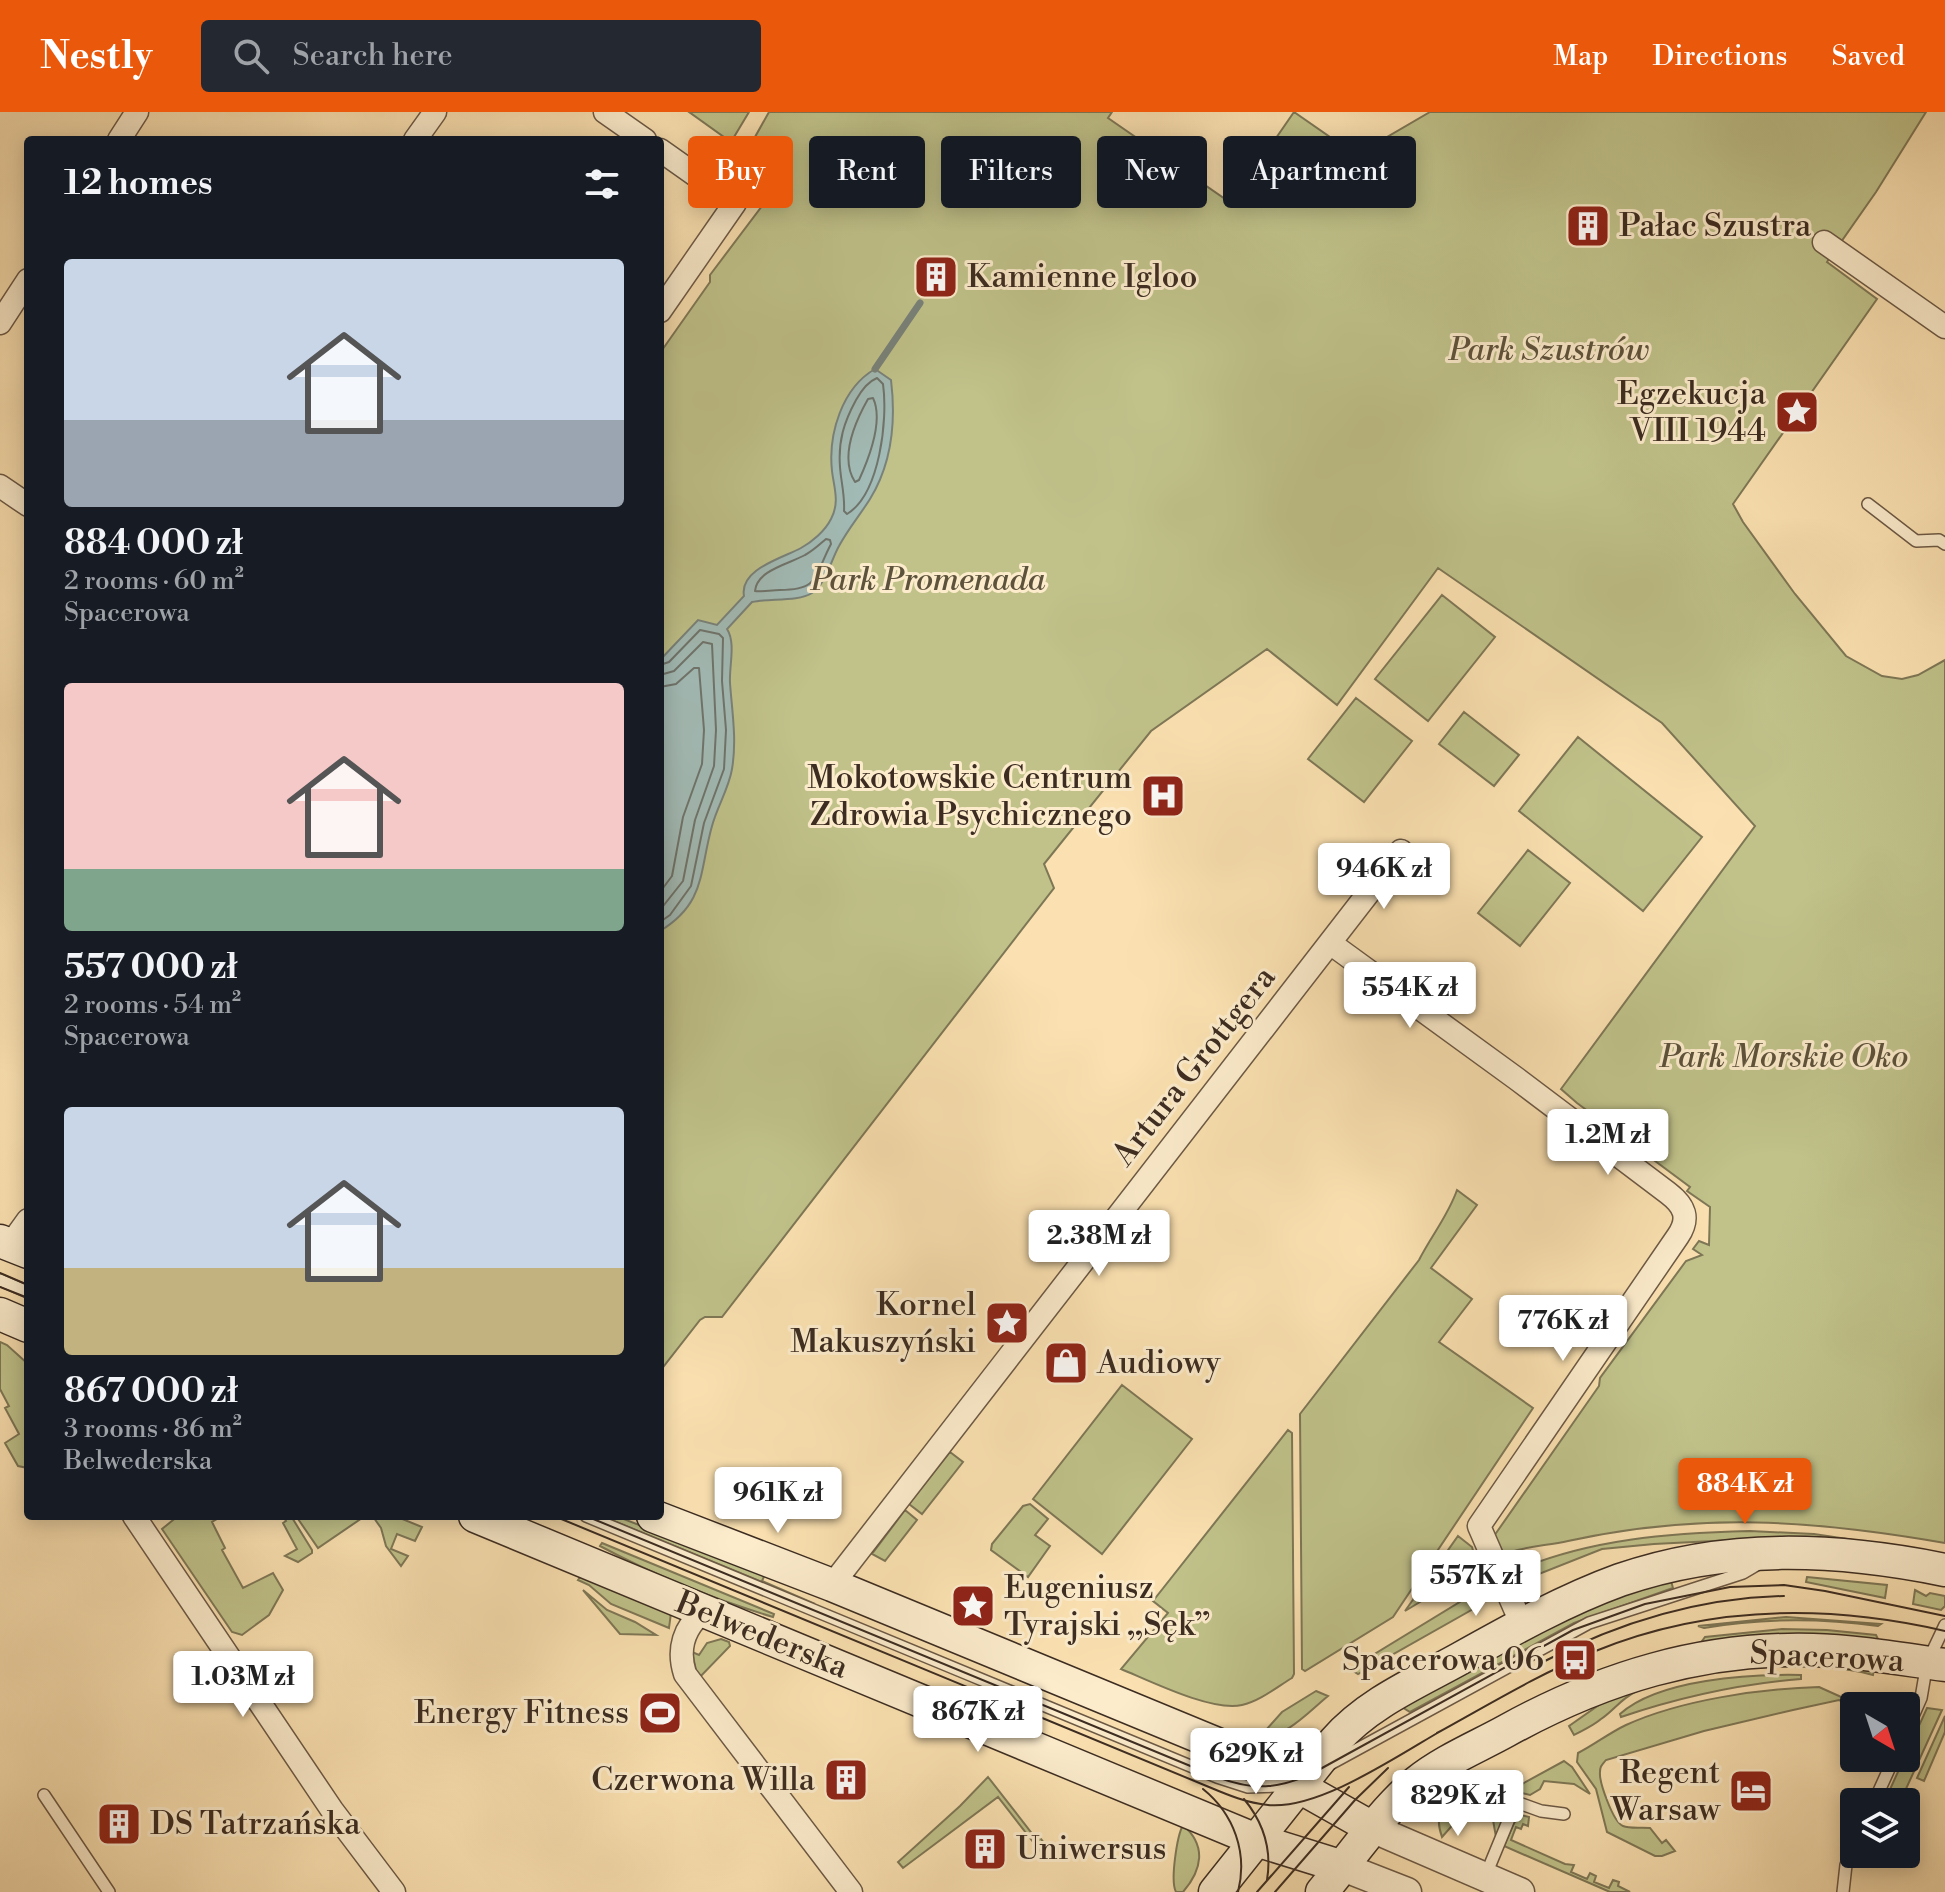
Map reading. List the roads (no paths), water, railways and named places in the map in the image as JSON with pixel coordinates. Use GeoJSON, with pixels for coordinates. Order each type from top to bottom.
{"type":"FeatureCollection","features":[{"type":"Feature","properties":{"kind":"main road"},"geometry":{"type":"LineString","coordinates":[[0,1314],[24,1324]]}},
{"type":"Feature","properties":{"kind":"main road","name":"Belwederska"},"geometry":{"type":"LineString","coordinates":[[485,1520],[1256,1840],[1343,1867]]}},
{"type":"Feature","properties":{"kind":"main road"},"geometry":{"type":"LineString","coordinates":[[663,1520],[832,1585],[1239,1753],[1300,1781],[1374,1829]]}},
{"type":"Feature","properties":{"kind":"main road"},"geometry":{"type":"LineString","coordinates":[[1215,1892],[1300,1781],[1343,1733],[1363,1716],[1400,1692],[1575,1599],[1643,1573],[1716,1557],[1778,1551],[1865,1556],[1945,1570]]}},
{"type":"Feature","properties":{"kind":"main road","name":"Spacerowa"},"geometry":{"type":"LineString","coordinates":[[1322,1892],[1400,1799],[1428,1775],[1550,1708],[1636,1673],[1702,1657],[1779,1649],[1846,1652],[1936,1664]]}},
{"type":"Feature","properties":{"kind":"street"},"geometry":{"type":"LineString","coordinates":[[122,136],[137,112]]}},
{"type":"Feature","properties":{"kind":"street"},"geometry":{"type":"LineString","coordinates":[[418,136],[435,112]]}},
{"type":"Feature","properties":{"kind":"street"},"geometry":{"type":"LineString","coordinates":[[605,112],[639,136]]}},
{"type":"Feature","properties":{"kind":"street"},"geometry":{"type":"LineString","coordinates":[[664,153],[735,203],[664,305]]}},
{"type":"Feature","properties":{"kind":"street"},"geometry":{"type":"LineString","coordinates":[[1824,242],[1945,327]]}},
{"type":"Feature","properties":{"kind":"street"},"geometry":{"type":"LineString","coordinates":[[0,323],[24,286]]}},
{"type":"Feature","properties":{"kind":"street"},"geometry":{"type":"LineString","coordinates":[[0,486],[24,502]]}},
{"type":"Feature","properties":{"kind":"street","name":"Artura Grottgera"},"geometry":{"type":"LineString","coordinates":[[832,1585],[1401,851]]}},
{"type":"Feature","properties":{"kind":"street"},"geometry":{"type":"LineString","coordinates":[[1330,943],[1668,1193],[1682,1207],[1686,1221],[1479,1526],[1522,1625]]}},
{"type":"Feature","properties":{"kind":"street"},"geometry":{"type":"LineString","coordinates":[[137,1520],[332,1810],[394,1892]]}},
{"type":"Feature","properties":{"kind":"street"},"geometry":{"type":"LineString","coordinates":[[704,1611],[685,1633],[682,1650],[685,1674],[851,1892]]}},
{"type":"Feature","properties":{"kind":"street"},"geometry":{"type":"LineString","coordinates":[[1374,1829],[1520,1892]]}},
{"type":"Feature","properties":{"kind":"street","name":"Belwederska"},"geometry":{"type":"LineString","coordinates":[[1343,1867],[1407,1892]]}},
{"type":"Feature","properties":{"kind":"lane"},"geometry":{"type":"LineString","coordinates":[[1868,504],[1916,541],[1939,540],[1945,544]]}},
{"type":"Feature","properties":{"kind":"lane"},"geometry":{"type":"LineString","coordinates":[[0,1280],[24,1290]]}},
{"type":"Feature","properties":{"kind":"lane"},"geometry":{"type":"LineString","coordinates":[[596,1520],[1227,1781],[1256,1788],[1272,1788],[1300,1781],[1573,1630],[1618,1612],[1743,1573],[1778,1551]]}},
{"type":"Feature","properties":{"kind":"lane"},"geometry":{"type":"LineString","coordinates":[[1920,1700],[1936,1664],[1945,1625]]}},
{"type":"Feature","properties":{"kind":"lane"},"geometry":{"type":"LineString","coordinates":[[44,1795],[109,1892]]}},
{"type":"Feature","properties":{"kind":"lane"},"geometry":{"type":"LineString","coordinates":[[1485,1878],[1516,1802],[1541,1811],[1564,1814]]}},
{"type":"Feature","properties":{"kind":"lane"},"geometry":{"type":"LineString","coordinates":[[1843,1892],[1846,1868]]}},
{"type":"Feature","properties":{"kind":"water"},"geometry":{"type":"Polygon","coordinates":[[[875,369],[891,380],[891,441],[883,471],[817,589],[799,598],[752,602],[727,629],[732,648],[730,683],[734,736],[730,776],[714,819],[693,898],[686,909],[664,928],[664,656],[698,620],[717,625],[744,596],[744,587],[755,572],[805,546],[825,528],[835,507],[831,457],[835,427],[846,400],[864,377],[875,369]]]}},
{"type":"Feature","properties":{"kind":"waterway"},"geometry":{"type":"LineString","coordinates":[[875,369],[920,303]]}},
{"type":"Feature","properties":{"kind":"tram line"},"geometry":{"type":"LineString","coordinates":[[0,1273],[24,1283]]}},
{"type":"Feature","properties":{"kind":"tram line"},"geometry":{"type":"LineString","coordinates":[[0,1287],[24,1296]]}},
{"type":"Feature","properties":{"kind":"tram line"},"geometry":{"type":"LineString","coordinates":[[564,1520],[1216,1790],[1253,1802],[1289,1804],[1335,1790],[1446,1728]]}},
{"type":"Feature","properties":{"kind":"tram line"},"geometry":{"type":"LineString","coordinates":[[596,1520],[1217,1777],[1254,1786],[1277,1785],[1313,1773],[1573,1630],[1645,1604],[1730,1587],[1784,1585],[1945,1616]]}},
{"type":"Feature","properties":{"kind":"tram line"},"geometry":{"type":"LineString","coordinates":[[1543,1662],[1601,1635],[1660,1615],[1721,1602],[1784,1596]]}},
{"type":"Feature","properties":{"kind":"tram line"},"geometry":{"type":"LineString","coordinates":[[1437,1733],[1514,1690],[1593,1652],[1636,1636],[1680,1625],[1723,1618],[1812,1613],[1901,1622],[1945,1631]]}},
{"type":"Feature","properties":{"kind":"tram line"},"geometry":{"type":"LineString","coordinates":[[1275,1892],[1355,1800],[1388,1768]]}},
{"type":"Feature","properties":{"kind":"tram line"},"geometry":{"type":"LineString","coordinates":[[1257,1892],[1349,1787]]}},
{"type":"Feature","properties":{"kind":"tram line"},"geometry":{"type":"LineString","coordinates":[[1203,1789],[1223,1810],[1236,1835],[1241,1863],[1238,1892]]}},
{"type":"Feature","properties":{"kind":"tram line"},"geometry":{"type":"LineString","coordinates":[[1244,1799],[1256,1817],[1267,1847],[1267,1880]]}},
{"type":"Feature","properties":{"kind":"place","name":"Pałac Szustra"},"geometry":{"type":"Point","coordinates":[1588,226]}},
{"type":"Feature","properties":{"kind":"place","name":"Kamienne Igloo"},"geometry":{"type":"Point","coordinates":[936,277]}},
{"type":"Feature","properties":{"kind":"place","name":"Egzekucja VIII 1944"},"geometry":{"type":"Point","coordinates":[1797,412]}},
{"type":"Feature","properties":{"kind":"place","name":"Mokotowskie Centrum Zdrowia Psychicznego"},"geometry":{"type":"Point","coordinates":[1163,796]}},
{"type":"Feature","properties":{"kind":"place","name":"Kornel Makuszyński"},"geometry":{"type":"Point","coordinates":[1007,1323]}},
{"type":"Feature","properties":{"kind":"place","name":"Audiowy"},"geometry":{"type":"Point","coordinates":[1066,1363]}},
{"type":"Feature","properties":{"kind":"place","name":"Eugeniusz Tyrajski „Sęk”"},"geometry":{"type":"Point","coordinates":[973,1606]}},
{"type":"Feature","properties":{"kind":"place","name":"Spacerowa 06"},"geometry":{"type":"Point","coordinates":[1575,1660]}},
{"type":"Feature","properties":{"kind":"place","name":"Energy Fitness"},"geometry":{"type":"Point","coordinates":[660,1713]}},
{"type":"Feature","properties":{"kind":"place","name":"Czerwona Willa"},"geometry":{"type":"Point","coordinates":[846,1780]}},
{"type":"Feature","properties":{"kind":"place","name":"Regent Warsaw"},"geometry":{"type":"Point","coordinates":[1751,1791]}},
{"type":"Feature","properties":{"kind":"place","name":"DS Tatrzańska"},"geometry":{"type":"Point","coordinates":[119,1824]}},
{"type":"Feature","properties":{"kind":"place","name":"Uniwersus"},"geometry":{"type":"Point","coordinates":[985,1849]}},
{"type":"Feature","properties":{"kind":"park label","name":"Park Szustrów"},"geometry":{"type":"Point","coordinates":[1549,350]}},
{"type":"Feature","properties":{"kind":"park label","name":"Park Promenada"},"geometry":{"type":"Point","coordinates":[928,580]}},
{"type":"Feature","properties":{"kind":"park label","name":"Park Morskie Oko"},"geometry":{"type":"Point","coordinates":[1784,1057]}}]}
